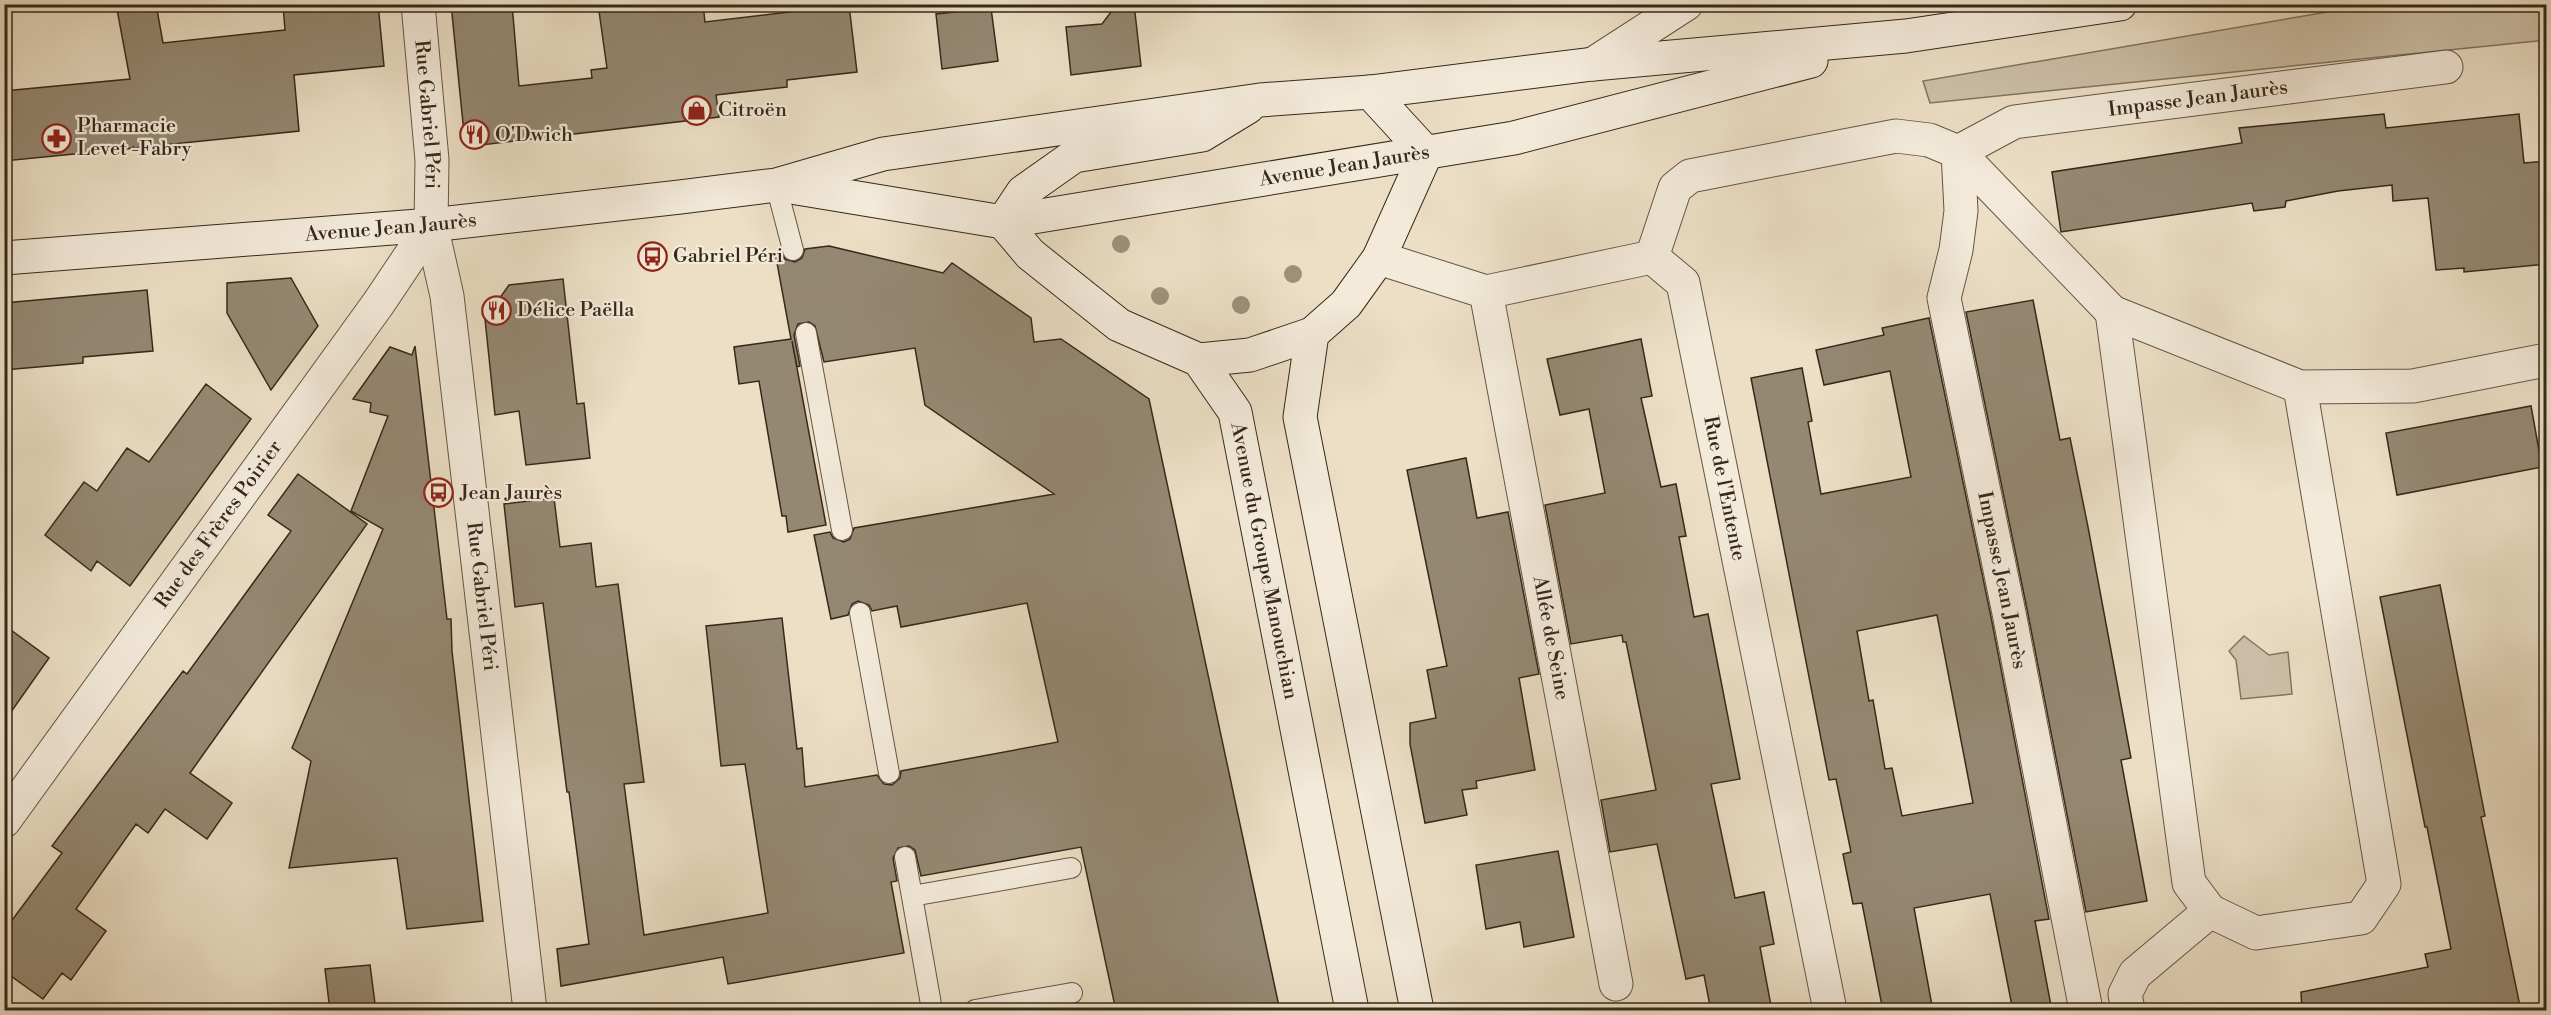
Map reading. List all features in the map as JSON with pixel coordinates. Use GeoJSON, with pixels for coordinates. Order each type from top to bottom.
{"type":"FeatureCollection","features":[{"type":"Feature","properties":{"kind":"street","name":"Rue Gabriel Péri"},"geometry":{"type":"LineString","coordinates":[[418,4],[432,160],[431,225],[447,296],[530,1011]]}},
{"type":"Feature","properties":{"kind":"street"},"geometry":{"type":"LineString","coordinates":[[1593,64],[1686,4]]}},
{"type":"Feature","properties":{"kind":"street","name":"Avenue Jean Jaurès"},"geometry":{"type":"LineString","coordinates":[[4,258],[431,225],[776,185],[884,154],[1260,100],[1371,92],[1593,64],[1906,36],[2120,4]]}},
{"type":"Feature","properties":{"kind":"street","name":"Avenue Jean Jaurès"},"geometry":{"type":"LineString","coordinates":[[776,185],[1003,222],[1514,138],[1906,36]]}},
{"type":"Feature","properties":{"kind":"street","name":"Impasse Jean Jaurès"},"geometry":{"type":"LineString","coordinates":[[2086,1011],[2010,613],[1944,298],[1956,250],[1961,211],[1958,152],[2014,122],[2446,67]]}},
{"type":"Feature","properties":{"kind":"street"},"geometry":{"type":"LineString","coordinates":[[1260,100],[1202,135],[1074,156],[1023,192],[1003,222],[1030,254],[1119,325],[1199,360],[1250,355],[1312,334],[1346,304],[1379,258],[1426,153],[1371,92]]}},
{"type":"Feature","properties":{"kind":"street"},"geometry":{"type":"LineString","coordinates":[[1379,258],[1486,292],[1652,257],[1675,188],[1690,176],[1896,136],[1929,140],[1958,152],[2112,312],[2300,387],[2413,386],[2547,360]]}},
{"type":"Feature","properties":{"kind":"street","name":"Rue des Frères Poirier"},"geometry":{"type":"LineString","coordinates":[[4,821],[378,304],[431,225]]}},
{"type":"Feature","properties":{"kind":"street","name":"Rue de l'Entente"},"geometry":{"type":"LineString","coordinates":[[1652,257],[1683,283],[1830,1011]]}},
{"type":"Feature","properties":{"kind":"street","name":"Allée de Seine"},"geometry":{"type":"LineString","coordinates":[[1486,292],[1616,984]]}},
{"type":"Feature","properties":{"kind":"street"},"geometry":{"type":"LineString","coordinates":[[2112,312],[2189,883],[2210,911],[2256,933],[2361,918],[2384,884],[2300,387]]}},
{"type":"Feature","properties":{"kind":"street"},"geometry":{"type":"LineString","coordinates":[[1312,334],[1300,417],[1417,1011]]}},
{"type":"Feature","properties":{"kind":"street","name":"Avenue du Groupe Manouchian"},"geometry":{"type":"LineString","coordinates":[[1199,360],[1235,412],[1352,1011]]}},
{"type":"Feature","properties":{"kind":"street"},"geometry":{"type":"LineString","coordinates":[[2128,1011],[2124,994],[2135,974],[2210,911]]}},
{"type":"Feature","properties":{"kind":"lane"},"geometry":{"type":"LineString","coordinates":[[776,185],[793,250]]}},
{"type":"Feature","properties":{"kind":"lane"},"geometry":{"type":"LineString","coordinates":[[806,333],[842,530]]}},
{"type":"Feature","properties":{"kind":"lane"},"geometry":{"type":"LineString","coordinates":[[860,613],[889,773]]}},
{"type":"Feature","properties":{"kind":"lane"},"geometry":{"type":"LineString","coordinates":[[905,857],[932,1011]]}},
{"type":"Feature","properties":{"kind":"lane"},"geometry":{"type":"LineString","coordinates":[[912,896],[1071,868]]}},
{"type":"Feature","properties":{"kind":"lane"},"geometry":{"type":"LineString","coordinates":[[975,1011],[1072,993]]}},
{"type":"Feature","properties":{"kind":"shaded area"},"geometry":{"type":"Polygon","coordinates":[[[2374,4],[2546,5],[2546,40],[1930,103],[1923,81],[2374,4]]]}},
{"type":"Feature","properties":{"kind":"shaded area"},"geometry":{"type":"Polygon","coordinates":[[[2244,636],[2269,655],[2288,652],[2292,694],[2241,699],[2236,660],[2229,651],[2244,636]]]}},
{"type":"Feature","properties":{"kind":"building"},"geometry":{"type":"Polygon","coordinates":[[[116,4],[156,4],[163,43],[285,30],[283,4],[378,4],[384,66],[294,75],[299,131],[4,161],[4,91],[130,79],[116,4]]]}},
{"type":"Feature","properties":{"kind":"building"},"geometry":{"type":"Polygon","coordinates":[[[451,4],[512,4],[519,86],[592,78],[591,70],[607,68],[598,4],[703,4],[705,22],[849,5],[857,72],[787,80],[787,87],[716,95],[719,117],[481,145],[464,133],[451,4]]]}},
{"type":"Feature","properties":{"kind":"building"},"geometry":{"type":"Polygon","coordinates":[[[1117,4],[1134,4],[1141,66],[1071,75],[1066,27],[1102,24],[1117,4]]]}},
{"type":"Feature","properties":{"kind":"building"},"geometry":{"type":"Polygon","coordinates":[[[991,8],[998,61],[942,69],[936,14],[991,8]]]}},
{"type":"Feature","properties":{"kind":"building"},"geometry":{"type":"Polygon","coordinates":[[[2384,114],[2386,128],[2519,114],[2524,163],[2547,161],[2547,264],[2464,272],[2464,268],[2436,270],[2428,198],[2393,201],[2392,185],[2338,191],[2286,201],[2285,207],[2254,211],[2252,203],[2061,232],[2052,172],[2242,143],[2239,128],[2384,114]]]}},
{"type":"Feature","properties":{"kind":"building"},"geometry":{"type":"Polygon","coordinates":[[[829,246],[943,273],[952,263],[1031,318],[1034,342],[1061,339],[1149,399],[1280,1011],[1116,1011],[1081,847],[921,876],[915,850],[909,846],[898,848],[893,858],[897,881],[891,882],[904,953],[728,984],[723,957],[561,986],[557,949],[589,944],[543,603],[515,607],[504,504],[554,498],[560,547],[591,543],[596,587],[618,584],[644,782],[624,784],[644,935],[768,913],[745,764],[721,766],[706,626],[782,618],[797,749],[802,748],[805,787],[877,775],[884,784],[892,785],[900,778],[901,771],[1058,742],[1027,603],[901,627],[897,606],[872,611],[869,605],[858,601],[852,604],[848,615],[831,619],[814,535],[830,532],[833,538],[844,542],[850,539],[854,528],[1054,494],[925,405],[915,348],[824,362],[815,326],[809,322],[798,324],[794,335],[800,366],[797,367],[792,341],[826,525],[788,532],[786,516],[782,516],[759,381],[739,384],[734,347],[791,339],[775,252],[781,251],[785,259],[795,262],[802,258],[805,249],[829,246]]]}},
{"type":"Feature","properties":{"kind":"building"},"geometry":{"type":"Polygon","coordinates":[[[291,278],[318,326],[271,390],[227,313],[227,283],[291,278]]]}},
{"type":"Feature","properties":{"kind":"building"},"geometry":{"type":"Polygon","coordinates":[[[563,279],[577,404],[584,403],[590,458],[526,465],[519,411],[495,415],[485,319],[509,285],[563,279]]]}},
{"type":"Feature","properties":{"kind":"building"},"geometry":{"type":"Polygon","coordinates":[[[147,290],[153,351],[83,357],[83,363],[4,370],[4,303],[147,290]]]}},
{"type":"Feature","properties":{"kind":"building"},"geometry":{"type":"Polygon","coordinates":[[[2033,300],[2060,440],[2070,438],[2088,527],[2131,758],[2121,760],[2147,901],[2086,912],[1966,312],[2033,300]]]}},
{"type":"Feature","properties":{"kind":"building"},"geometry":{"type":"Polygon","coordinates":[[[1929,318],[1991,617],[2049,919],[2035,921],[2052,1011],[2013,1011],[1990,894],[1914,908],[1933,1011],[1883,1011],[1862,903],[1853,904],[1843,854],[1851,852],[1836,779],[1829,780],[1751,378],[1802,368],[1812,421],[1808,422],[1821,494],[1911,477],[1890,371],[1824,385],[1816,350],[1884,335],[1882,328],[1929,318]],[[1937,615],[1857,631],[1869,701],[1873,700],[1885,769],[1892,768],[1902,816],[1973,803],[1937,615]]]}},
{"type":"Feature","properties":{"kind":"building"},"geometry":{"type":"Polygon","coordinates":[[[1641,339],[1652,396],[1641,398],[1661,487],[1676,484],[1686,536],[1679,537],[1694,617],[1708,614],[1740,779],[1711,784],[1735,898],[1764,892],[1774,944],[1760,947],[1772,1011],[1711,1011],[1704,975],[1686,979],[1657,844],[1610,852],[1601,800],[1656,790],[1626,642],[1623,642],[1622,635],[1571,644],[1545,505],[1605,493],[1589,409],[1560,415],[1547,359],[1641,339]]]}},
{"type":"Feature","properties":{"kind":"building"},"geometry":{"type":"Polygon","coordinates":[[[415,346],[447,619],[451,619],[452,651],[483,921],[407,929],[397,858],[289,868],[311,761],[292,748],[383,529],[351,511],[388,416],[370,412],[371,403],[353,399],[390,347],[412,355],[415,346]]]}},
{"type":"Feature","properties":{"kind":"building"},"geometry":{"type":"Polygon","coordinates":[[[206,384],[251,419],[130,586],[97,561],[91,571],[45,535],[84,482],[97,491],[127,448],[149,462],[206,384]]]}},
{"type":"Feature","properties":{"kind":"building"},"geometry":{"type":"Polygon","coordinates":[[[2531,406],[2542,467],[2397,495],[2386,433],[2531,406]]]}},
{"type":"Feature","properties":{"kind":"building"},"geometry":{"type":"Polygon","coordinates":[[[1466,458],[1477,518],[1508,512],[1539,674],[1519,678],[1535,770],[1476,781],[1477,788],[1462,790],[1467,815],[1425,823],[1410,744],[1410,723],[1436,718],[1427,670],[1447,666],[1407,470],[1466,458]]]}},
{"type":"Feature","properties":{"kind":"building"},"geometry":{"type":"Polygon","coordinates":[[[298,474],[367,524],[190,773],[232,803],[207,839],[165,809],[148,833],[136,824],[76,909],[106,931],[71,980],[62,973],[43,999],[4,971],[4,931],[62,853],[52,846],[183,671],[187,674],[291,531],[268,515],[298,474]]]}},
{"type":"Feature","properties":{"kind":"building"},"geometry":{"type":"Polygon","coordinates":[[[2440,585],[2485,816],[2481,817],[2521,1011],[2302,1011],[2301,992],[2428,967],[2425,954],[2451,949],[2380,597],[2440,585]]]}},
{"type":"Feature","properties":{"kind":"building"},"geometry":{"type":"Polygon","coordinates":[[[4,625],[49,658],[4,722],[4,625]]]}},
{"type":"Feature","properties":{"kind":"building"},"geometry":{"type":"Polygon","coordinates":[[[1558,851],[1574,937],[1524,947],[1520,922],[1486,929],[1476,865],[1558,851]]]}},
{"type":"Feature","properties":{"kind":"building"},"geometry":{"type":"Polygon","coordinates":[[[370,965],[376,1011],[330,1011],[325,969],[370,965]]]}},
{"type":"Feature","properties":{"kind":"place","name":"Citroën"},"geometry":{"type":"Point","coordinates":[697,110]}},
{"type":"Feature","properties":{"kind":"place","name":"O'Dwich"},"geometry":{"type":"Point","coordinates":[474,135]}},
{"type":"Feature","properties":{"kind":"place","name":"Pharmacie Levet -Fabry"},"geometry":{"type":"Point","coordinates":[56,138]}},
{"type":"Feature","properties":{"kind":"place","name":"Gabriel Péri"},"geometry":{"type":"Point","coordinates":[652,256]}},
{"type":"Feature","properties":{"kind":"place","name":"Délice Paëlla"},"geometry":{"type":"Point","coordinates":[496,310]}},
{"type":"Feature","properties":{"kind":"place","name":"Jean Jaurès"},"geometry":{"type":"Point","coordinates":[439,493]}}]}
